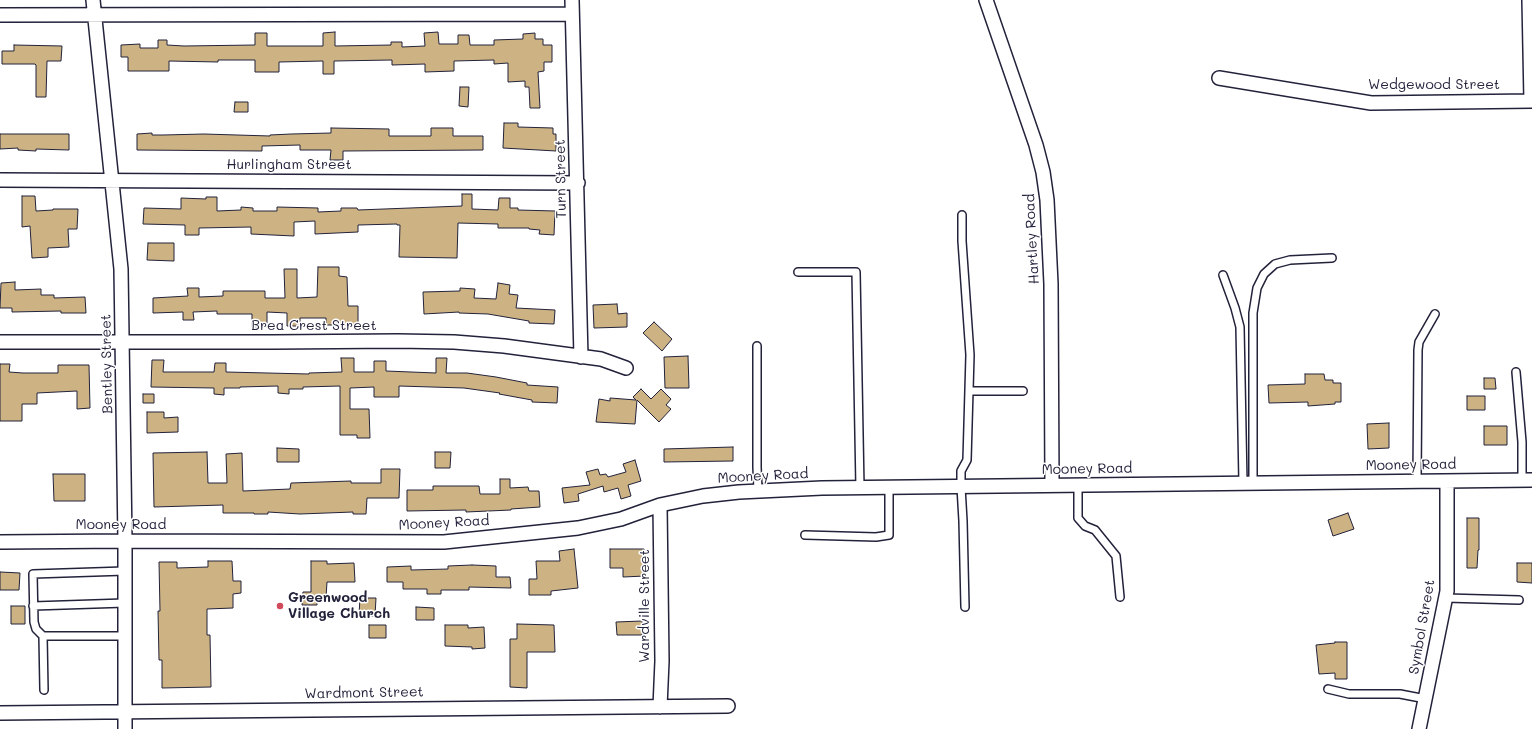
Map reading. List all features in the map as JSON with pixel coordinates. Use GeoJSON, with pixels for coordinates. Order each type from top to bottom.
{"type":"FeatureCollection","features":[{"type":"Feature","properties":{"kind":"street","name":"Bentley Street"},"geometry":{"type":"LineString","coordinates":[[93,0],[113,180],[121,269],[123,342],[126,729]]}},
{"type":"Feature","properties":{"kind":"street","name":"Turn Street"},"geometry":{"type":"LineString","coordinates":[[572,0],[578,183],[581,357]]}},
{"type":"Feature","properties":{"kind":"street","name":"Hartley Road"},"geometry":{"type":"LineString","coordinates":[[986,0],[1036,145],[1043,172],[1047,200],[1051,284],[1052,485]]}},
{"type":"Feature","properties":{"kind":"street"},"geometry":{"type":"LineString","coordinates":[[1528,0],[1531,101]]}},
{"type":"Feature","properties":{"kind":"street"},"geometry":{"type":"LineString","coordinates":[[0,16],[572,14]]}},
{"type":"Feature","properties":{"kind":"street","name":"Wedgewood Street"},"geometry":{"type":"LineString","coordinates":[[1219,78],[1371,103],[1531,101]]}},
{"type":"Feature","properties":{"kind":"street","name":"Hurlingham Street"},"geometry":{"type":"LineString","coordinates":[[0,180],[578,183]]}},
{"type":"Feature","properties":{"kind":"street","name":"Brea Crest Street"},"geometry":{"type":"LineString","coordinates":[[0,342],[454,342],[504,346],[600,359],[626,368]]}},
{"type":"Feature","properties":{"kind":"street","name":"Mooney Road"},"geometry":{"type":"LineString","coordinates":[[0,542],[444,542],[578,528],[621,519],[660,505],[703,496],[758,491],[1052,485],[1527,480]]}},
{"type":"Feature","properties":{"kind":"street","name":"Symbol Street"},"geometry":{"type":"LineString","coordinates":[[1419,729],[1446,598],[1448,576],[1447,481]]}},
{"type":"Feature","properties":{"kind":"street","name":"Wardville Street"},"geometry":{"type":"LineString","coordinates":[[660,505],[662,661],[660,707]]}},
{"type":"Feature","properties":{"kind":"street","name":"Wardmont Street"},"geometry":{"type":"LineString","coordinates":[[0,713],[728,706]]}},
{"type":"Feature","properties":{"kind":"lane"},"geometry":{"type":"LineString","coordinates":[[962,215],[962,241],[970,348],[967,460],[961,471],[965,607]]}},
{"type":"Feature","properties":{"kind":"lane"},"geometry":{"type":"LineString","coordinates":[[1248,483],[1253,313],[1257,288],[1264,274],[1275,264],[1290,260],[1332,258]]}},
{"type":"Feature","properties":{"kind":"lane"},"geometry":{"type":"LineString","coordinates":[[798,272],[856,272],[860,488]]}},
{"type":"Feature","properties":{"kind":"lane"},"geometry":{"type":"LineString","coordinates":[[1223,276],[1235,308],[1240,327],[1248,483]]}},
{"type":"Feature","properties":{"kind":"lane"},"geometry":{"type":"LineString","coordinates":[[1418,481],[1418,350],[1419,342],[1435,314]]}},
{"type":"Feature","properties":{"kind":"lane"},"geometry":{"type":"LineString","coordinates":[[758,346],[758,491]]}},
{"type":"Feature","properties":{"kind":"lane"},"geometry":{"type":"LineString","coordinates":[[1516,372],[1527,480]]}},
{"type":"Feature","properties":{"kind":"lane"},"geometry":{"type":"LineString","coordinates":[[970,391],[1023,391]]}},
{"type":"Feature","properties":{"kind":"lane"},"geometry":{"type":"LineString","coordinates":[[1078,485],[1078,518],[1085,526],[1095,530],[1116,556],[1120,597]]}},
{"type":"Feature","properties":{"kind":"lane"},"geometry":{"type":"LineString","coordinates":[[805,535],[876,537],[889,535],[889,488]]}},
{"type":"Feature","properties":{"kind":"lane"},"geometry":{"type":"LineString","coordinates":[[44,690],[43,636],[36,629],[34,622],[33,574],[125,571]]}},
{"type":"Feature","properties":{"kind":"lane"},"geometry":{"type":"LineString","coordinates":[[1446,598],[1519,600]]}},
{"type":"Feature","properties":{"kind":"lane"},"geometry":{"type":"LineString","coordinates":[[34,606],[125,604]]}},
{"type":"Feature","properties":{"kind":"lane"},"geometry":{"type":"LineString","coordinates":[[43,636],[126,636]]}},
{"type":"Feature","properties":{"kind":"lane"},"geometry":{"type":"LineString","coordinates":[[1328,689],[1348,694],[1400,694],[1426,699]]}},
{"type":"Feature","properties":{"kind":"building"},"geometry":{"type":"Polygon","coordinates":[[[335,32],[335,46],[391,45],[391,42],[402,42],[402,47],[425,46],[424,33],[438,32],[439,44],[458,44],[458,35],[469,35],[470,45],[494,45],[494,40],[523,39],[523,34],[535,33],[535,39],[543,39],[543,45],[552,45],[552,62],[544,62],[544,71],[538,72],[540,108],[530,108],[529,87],[525,87],[525,81],[508,82],[508,63],[494,64],[494,60],[454,61],[454,71],[425,72],[425,64],[392,65],[392,60],[334,61],[334,74],[323,74],[323,61],[279,62],[279,72],[255,72],[255,60],[218,60],[218,62],[169,61],[169,71],[128,71],[128,57],[121,57],[121,45],[140,44],[140,48],[158,48],[158,40],[167,40],[167,45],[184,46],[255,45],[255,33],[267,33],[267,46],[323,46],[323,33],[335,32]]]}},
{"type":"Feature","properties":{"kind":"building"},"geometry":{"type":"Polygon","coordinates":[[[14,45],[62,46],[61,61],[47,61],[46,97],[36,97],[35,64],[2,64],[2,51],[14,51],[14,45]]]}},
{"type":"Feature","properties":{"kind":"building"},"geometry":{"type":"Polygon","coordinates":[[[460,87],[469,87],[468,107],[459,106],[460,87]]]}},
{"type":"Feature","properties":{"kind":"building"},"geometry":{"type":"Polygon","coordinates":[[[235,102],[248,102],[248,112],[234,112],[235,102]]]}},
{"type":"Feature","properties":{"kind":"building"},"geometry":{"type":"Polygon","coordinates":[[[504,123],[518,123],[518,127],[553,128],[553,134],[556,134],[556,151],[503,148],[504,123]]]}},
{"type":"Feature","properties":{"kind":"building"},"geometry":{"type":"Polygon","coordinates":[[[331,128],[389,129],[389,136],[431,136],[431,128],[453,128],[453,136],[483,136],[483,150],[343,151],[343,160],[330,160],[331,150],[300,150],[300,145],[262,146],[262,151],[137,150],[137,134],[152,133],[152,135],[204,134],[270,136],[331,133],[331,128]]]}},
{"type":"Feature","properties":{"kind":"building"},"geometry":{"type":"Polygon","coordinates":[[[0,134],[69,134],[69,150],[36,149],[36,151],[18,150],[18,148],[0,149],[0,134]]]}},
{"type":"Feature","properties":{"kind":"building"},"geometry":{"type":"Polygon","coordinates":[[[462,194],[472,194],[472,209],[498,210],[499,198],[510,198],[510,208],[518,208],[518,210],[555,211],[554,235],[539,234],[540,230],[529,228],[498,228],[498,224],[458,223],[457,258],[399,257],[400,225],[397,224],[358,225],[358,232],[315,234],[315,221],[294,222],[294,236],[251,234],[251,227],[199,228],[199,235],[185,235],[185,225],[143,224],[144,208],[181,209],[181,198],[206,199],[206,197],[217,197],[217,211],[241,210],[241,207],[253,208],[253,211],[277,211],[277,207],[318,208],[318,212],[341,211],[341,208],[357,208],[358,210],[462,206],[462,194]]]}},
{"type":"Feature","properties":{"kind":"building"},"geometry":{"type":"Polygon","coordinates":[[[22,196],[35,196],[36,211],[78,209],[77,229],[68,229],[69,247],[48,248],[48,257],[32,258],[30,226],[22,227],[22,196]]]}},
{"type":"Feature","properties":{"kind":"building"},"geometry":{"type":"Polygon","coordinates":[[[148,243],[174,243],[174,261],[147,260],[148,243]]]}},
{"type":"Feature","properties":{"kind":"building"},"geometry":{"type":"Polygon","coordinates":[[[318,267],[339,267],[339,276],[347,277],[348,306],[358,306],[358,325],[326,325],[326,318],[300,318],[300,326],[287,326],[287,313],[267,312],[267,327],[252,327],[252,314],[217,314],[217,311],[193,312],[194,320],[183,320],[183,312],[153,313],[153,298],[188,296],[187,288],[199,288],[199,297],[223,296],[223,291],[265,291],[265,298],[285,298],[284,269],[297,269],[297,298],[317,297],[318,267]]]}},
{"type":"Feature","properties":{"kind":"building"},"geometry":{"type":"Polygon","coordinates":[[[15,282],[15,290],[41,289],[41,295],[54,295],[54,298],[85,297],[86,313],[61,313],[61,311],[12,312],[12,308],[0,308],[1,283],[15,282]]]}},
{"type":"Feature","properties":{"kind":"building"},"geometry":{"type":"Polygon","coordinates":[[[498,283],[510,285],[509,294],[518,295],[516,308],[555,310],[554,324],[529,323],[529,321],[488,314],[459,312],[424,314],[423,292],[460,291],[460,288],[475,289],[474,298],[496,299],[498,283]]]}},
{"type":"Feature","properties":{"kind":"building"},"geometry":{"type":"Polygon","coordinates":[[[617,304],[618,314],[627,313],[627,327],[594,328],[593,305],[617,304]]]}},
{"type":"Feature","properties":{"kind":"building"},"geometry":{"type":"Polygon","coordinates":[[[654,322],[672,339],[662,351],[643,333],[654,322]]]}},
{"type":"Feature","properties":{"kind":"building"},"geometry":{"type":"Polygon","coordinates":[[[688,356],[689,388],[665,388],[664,357],[688,356]]]}},
{"type":"Feature","properties":{"kind":"building"},"geometry":{"type":"Polygon","coordinates":[[[341,358],[354,358],[354,372],[374,372],[374,361],[386,361],[386,371],[436,373],[436,358],[447,358],[446,373],[467,373],[527,383],[527,385],[558,387],[557,403],[532,402],[532,400],[499,394],[500,393],[464,388],[399,386],[399,397],[374,397],[374,387],[350,388],[350,409],[369,409],[370,438],[357,438],[357,435],[340,435],[340,386],[289,389],[289,394],[278,393],[278,386],[224,388],[224,395],[214,394],[214,388],[151,387],[152,360],[164,360],[163,372],[214,372],[215,363],[226,363],[226,372],[309,374],[342,372],[341,358]]]}},
{"type":"Feature","properties":{"kind":"building"},"geometry":{"type":"Polygon","coordinates":[[[0,364],[10,364],[9,372],[23,373],[58,373],[58,365],[89,365],[90,408],[77,409],[77,391],[37,393],[37,404],[22,404],[22,421],[0,421],[0,364]]]}},
{"type":"Feature","properties":{"kind":"building"},"geometry":{"type":"Polygon","coordinates":[[[1305,374],[1324,374],[1325,380],[1333,380],[1333,383],[1341,383],[1341,402],[1335,402],[1335,404],[1308,406],[1308,402],[1269,403],[1268,385],[1305,384],[1305,374]]]}},
{"type":"Feature","properties":{"kind":"building"},"geometry":{"type":"Polygon","coordinates":[[[1484,378],[1495,378],[1496,389],[1484,389],[1484,378]]]}},
{"type":"Feature","properties":{"kind":"building"},"geometry":{"type":"Polygon","coordinates":[[[641,389],[651,399],[661,389],[671,399],[666,405],[671,409],[659,422],[637,400],[635,424],[596,422],[599,399],[610,401],[610,398],[636,400],[633,397],[641,389]]]}},
{"type":"Feature","properties":{"kind":"building"},"geometry":{"type":"Polygon","coordinates":[[[143,394],[154,394],[154,403],[143,403],[143,394]]]}},
{"type":"Feature","properties":{"kind":"building"},"geometry":{"type":"Polygon","coordinates":[[[1467,396],[1485,396],[1485,410],[1467,410],[1467,396]]]}},
{"type":"Feature","properties":{"kind":"building"},"geometry":{"type":"Polygon","coordinates":[[[147,412],[164,412],[164,418],[178,417],[178,432],[147,433],[147,412]]]}},
{"type":"Feature","properties":{"kind":"building"},"geometry":{"type":"Polygon","coordinates":[[[1389,423],[1389,448],[1368,449],[1367,424],[1389,423]]]}},
{"type":"Feature","properties":{"kind":"building"},"geometry":{"type":"Polygon","coordinates":[[[1484,426],[1507,426],[1507,445],[1484,445],[1484,426]]]}},
{"type":"Feature","properties":{"kind":"building"},"geometry":{"type":"Polygon","coordinates":[[[733,447],[733,461],[664,462],[664,449],[733,447]]]}},
{"type":"Feature","properties":{"kind":"building"},"geometry":{"type":"Polygon","coordinates":[[[277,448],[299,449],[299,462],[277,462],[277,448]]]}},
{"type":"Feature","properties":{"kind":"building"},"geometry":{"type":"Polygon","coordinates":[[[207,452],[208,483],[227,483],[226,454],[242,453],[243,491],[290,489],[291,483],[351,481],[351,483],[381,483],[381,469],[400,469],[399,498],[367,498],[366,514],[353,514],[353,512],[300,514],[268,512],[268,514],[223,513],[223,505],[154,507],[153,453],[207,452]]]}},
{"type":"Feature","properties":{"kind":"building"},"geometry":{"type":"Polygon","coordinates":[[[435,452],[451,452],[450,468],[435,468],[435,452]]]}},
{"type":"Feature","properties":{"kind":"building"},"geometry":{"type":"Polygon","coordinates":[[[635,460],[641,481],[628,485],[631,496],[621,499],[618,488],[604,492],[603,486],[578,494],[579,501],[564,503],[562,488],[590,485],[586,472],[598,469],[600,475],[606,474],[608,477],[626,472],[623,464],[635,460]]]}},
{"type":"Feature","properties":{"kind":"building"},"geometry":{"type":"Polygon","coordinates":[[[53,474],[85,474],[85,501],[54,501],[53,474]]]}},
{"type":"Feature","properties":{"kind":"building"},"geometry":{"type":"Polygon","coordinates":[[[500,479],[510,479],[510,488],[528,487],[529,491],[539,491],[540,507],[466,512],[466,510],[407,511],[407,490],[433,490],[433,486],[479,486],[480,494],[500,494],[500,479]]]}},
{"type":"Feature","properties":{"kind":"building"},"geometry":{"type":"Polygon","coordinates":[[[1348,513],[1354,529],[1333,536],[1328,520],[1348,513]]]}},
{"type":"Feature","properties":{"kind":"building"},"geometry":{"type":"Polygon","coordinates":[[[1467,518],[1479,518],[1479,550],[1477,568],[1467,568],[1467,518]]]}},
{"type":"Feature","properties":{"kind":"building"},"geometry":{"type":"Polygon","coordinates":[[[574,549],[578,588],[551,591],[551,595],[529,595],[529,579],[537,579],[536,561],[560,561],[559,551],[574,549]]]}},
{"type":"Feature","properties":{"kind":"building"},"geometry":{"type":"Polygon","coordinates":[[[610,549],[644,549],[645,576],[623,577],[623,568],[610,568],[610,549]]]}},
{"type":"Feature","properties":{"kind":"building"},"geometry":{"type":"Polygon","coordinates":[[[208,561],[232,561],[233,581],[241,581],[241,593],[233,594],[233,608],[207,609],[207,635],[210,635],[211,687],[162,688],[162,660],[159,660],[159,562],[177,562],[177,568],[208,567],[208,561]]]}},
{"type":"Feature","properties":{"kind":"building"},"geometry":{"type":"Polygon","coordinates":[[[311,561],[327,561],[327,564],[354,563],[355,582],[327,582],[326,597],[317,597],[317,605],[302,605],[303,592],[311,592],[311,561]]]}},
{"type":"Feature","properties":{"kind":"building"},"geometry":{"type":"Polygon","coordinates":[[[1517,563],[1532,563],[1532,583],[1517,582],[1517,563]]]}},
{"type":"Feature","properties":{"kind":"building"},"geometry":{"type":"Polygon","coordinates":[[[411,566],[411,570],[448,569],[448,566],[496,566],[496,577],[510,577],[511,588],[469,587],[469,590],[441,590],[441,594],[427,594],[427,589],[403,589],[403,582],[387,582],[387,567],[411,566]]]}},
{"type":"Feature","properties":{"kind":"building"},"geometry":{"type":"Polygon","coordinates":[[[0,572],[20,573],[19,590],[0,590],[0,572]]]}},
{"type":"Feature","properties":{"kind":"building"},"geometry":{"type":"Polygon","coordinates":[[[360,598],[376,598],[375,616],[359,615],[360,598]]]}},
{"type":"Feature","properties":{"kind":"building"},"geometry":{"type":"Polygon","coordinates":[[[11,606],[25,606],[25,624],[11,624],[11,606]]]}},
{"type":"Feature","properties":{"kind":"building"},"geometry":{"type":"Polygon","coordinates":[[[416,607],[434,608],[434,620],[416,620],[416,607]]]}},
{"type":"Feature","properties":{"kind":"building"},"geometry":{"type":"Polygon","coordinates":[[[642,621],[642,635],[617,635],[616,622],[642,621]]]}},
{"type":"Feature","properties":{"kind":"building"},"geometry":{"type":"Polygon","coordinates":[[[517,624],[554,625],[555,652],[527,652],[527,688],[510,687],[510,639],[517,639],[517,624]]]}},
{"type":"Feature","properties":{"kind":"building"},"geometry":{"type":"Polygon","coordinates":[[[369,625],[386,625],[386,638],[369,638],[369,625]]]}},
{"type":"Feature","properties":{"kind":"building"},"geometry":{"type":"Polygon","coordinates":[[[445,625],[468,625],[468,628],[484,627],[485,648],[472,649],[472,647],[445,646],[445,625]]]}},
{"type":"Feature","properties":{"kind":"building"},"geometry":{"type":"Polygon","coordinates":[[[1347,642],[1347,679],[1335,679],[1335,673],[1319,674],[1316,645],[1347,642]]]}},
{"type":"Feature","properties":{"kind":"place","name":"Greenwood Village Church"},"geometry":{"type":"Point","coordinates":[280,606]}}]}
